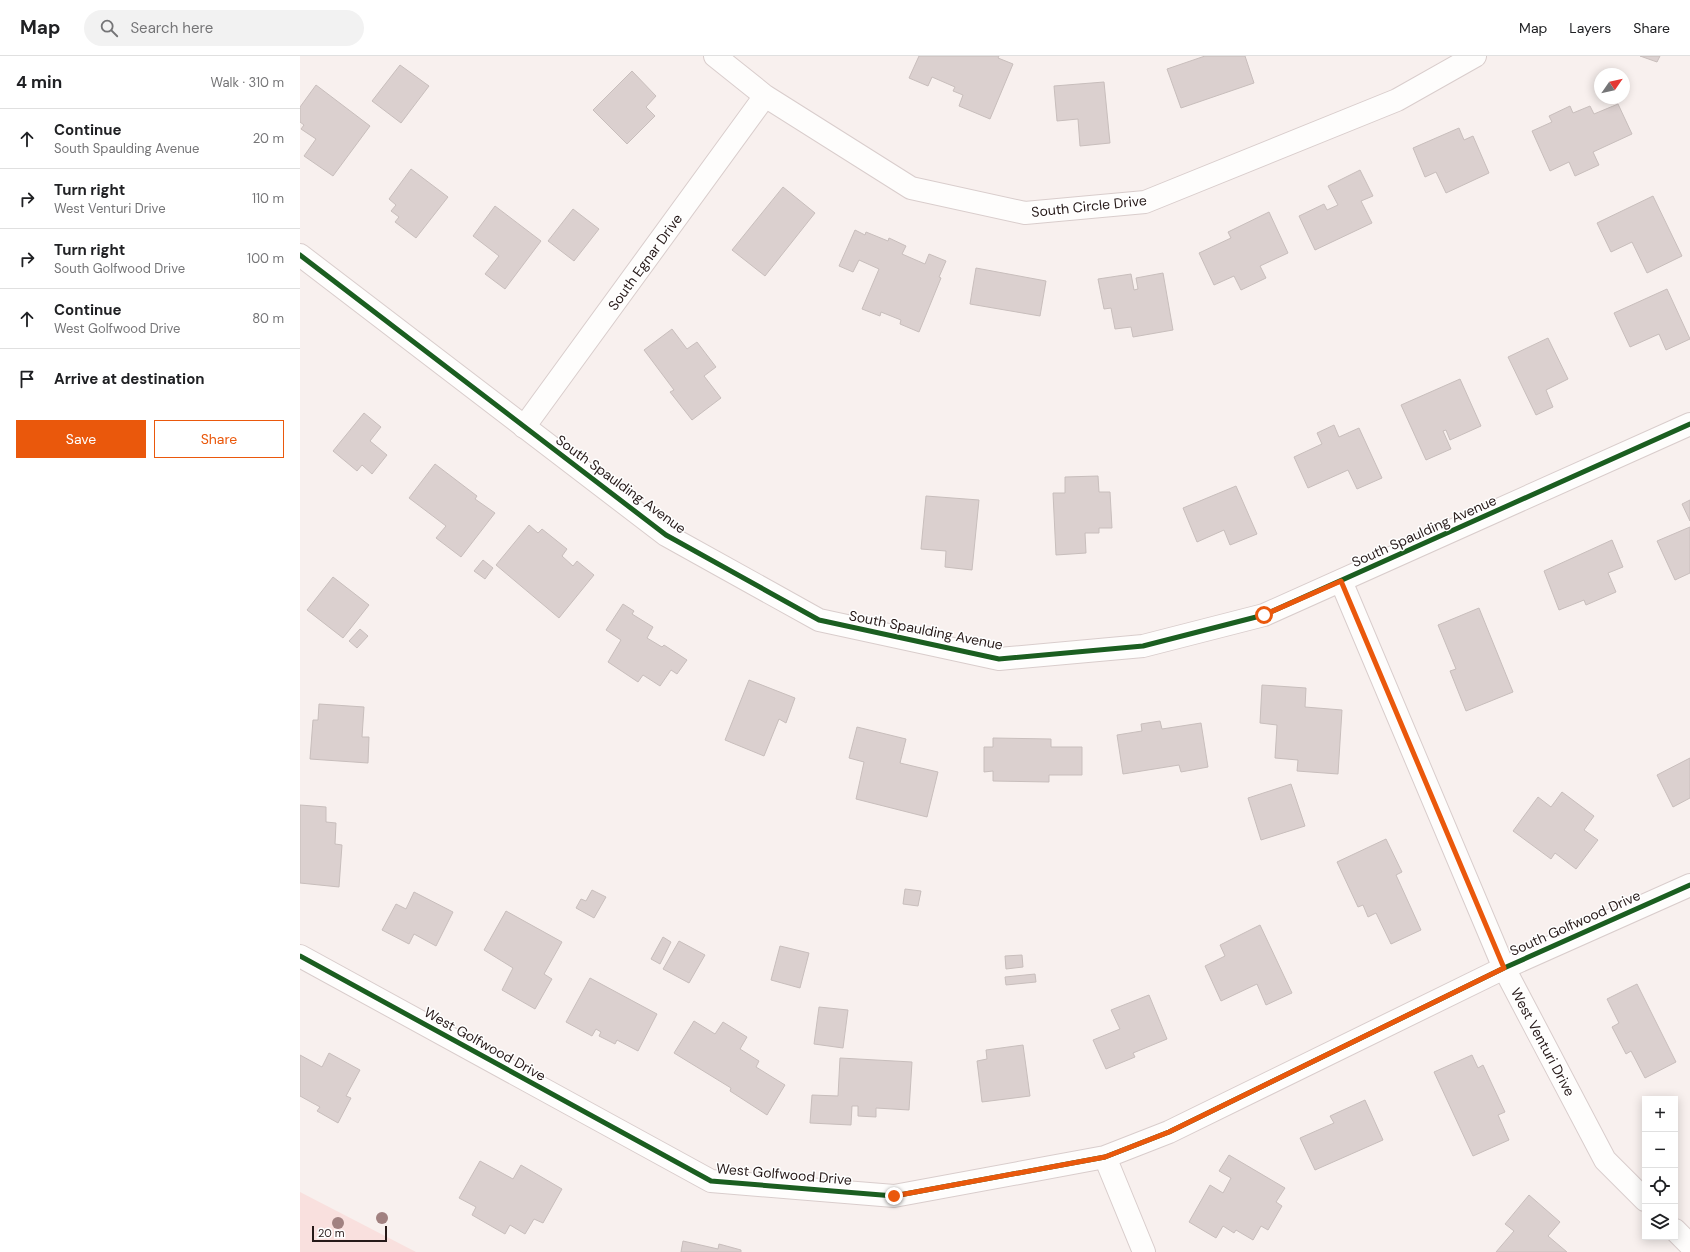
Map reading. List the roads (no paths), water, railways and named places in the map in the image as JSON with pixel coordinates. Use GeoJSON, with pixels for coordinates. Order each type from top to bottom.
{"type":"FeatureCollection","features":[{"type":"Feature","properties":{"kind":"street","name":"South Circle Drive"},"geometry":{"type":"LineString","coordinates":[[715,56],[765,96],[911,188],[1025,213],[1145,202],[1397,100],[1475,56]]}},
{"type":"Feature","properties":{"kind":"street","name":"South Egnar Drive"},"geometry":{"type":"LineString","coordinates":[[524,427],[765,96]]}},
{"type":"Feature","properties":{"kind":"street","name":"South Spaulding Avenue"},"geometry":{"type":"LineString","coordinates":[[300,255],[666,535],[819,620],[999,659],[1143,646],[1264,615],[1690,424]]}},
{"type":"Feature","properties":{"kind":"street","name":"West Venturi Drive"},"geometry":{"type":"LineString","coordinates":[[1341,581],[1504,968],[1605,1160],[1642,1197]]}},
{"type":"Feature","properties":{"kind":"street","name":"South Golfwood Drive"},"geometry":{"type":"LineString","coordinates":[[1169,1132],[1504,968],[1690,885]]}},
{"type":"Feature","properties":{"kind":"street","name":"West Golfwood Drive"},"geometry":{"type":"LineString","coordinates":[[300,956],[711,1181],[894,1196],[1105,1157],[1169,1132]]}},
{"type":"Feature","properties":{"kind":"street"},"geometry":{"type":"LineString","coordinates":[[1105,1157],[1144,1252]]}},
{"type":"Feature","properties":{"kind":"street"},"geometry":{"type":"LineString","coordinates":[[1678,1233],[1690,1245]]}}]}
